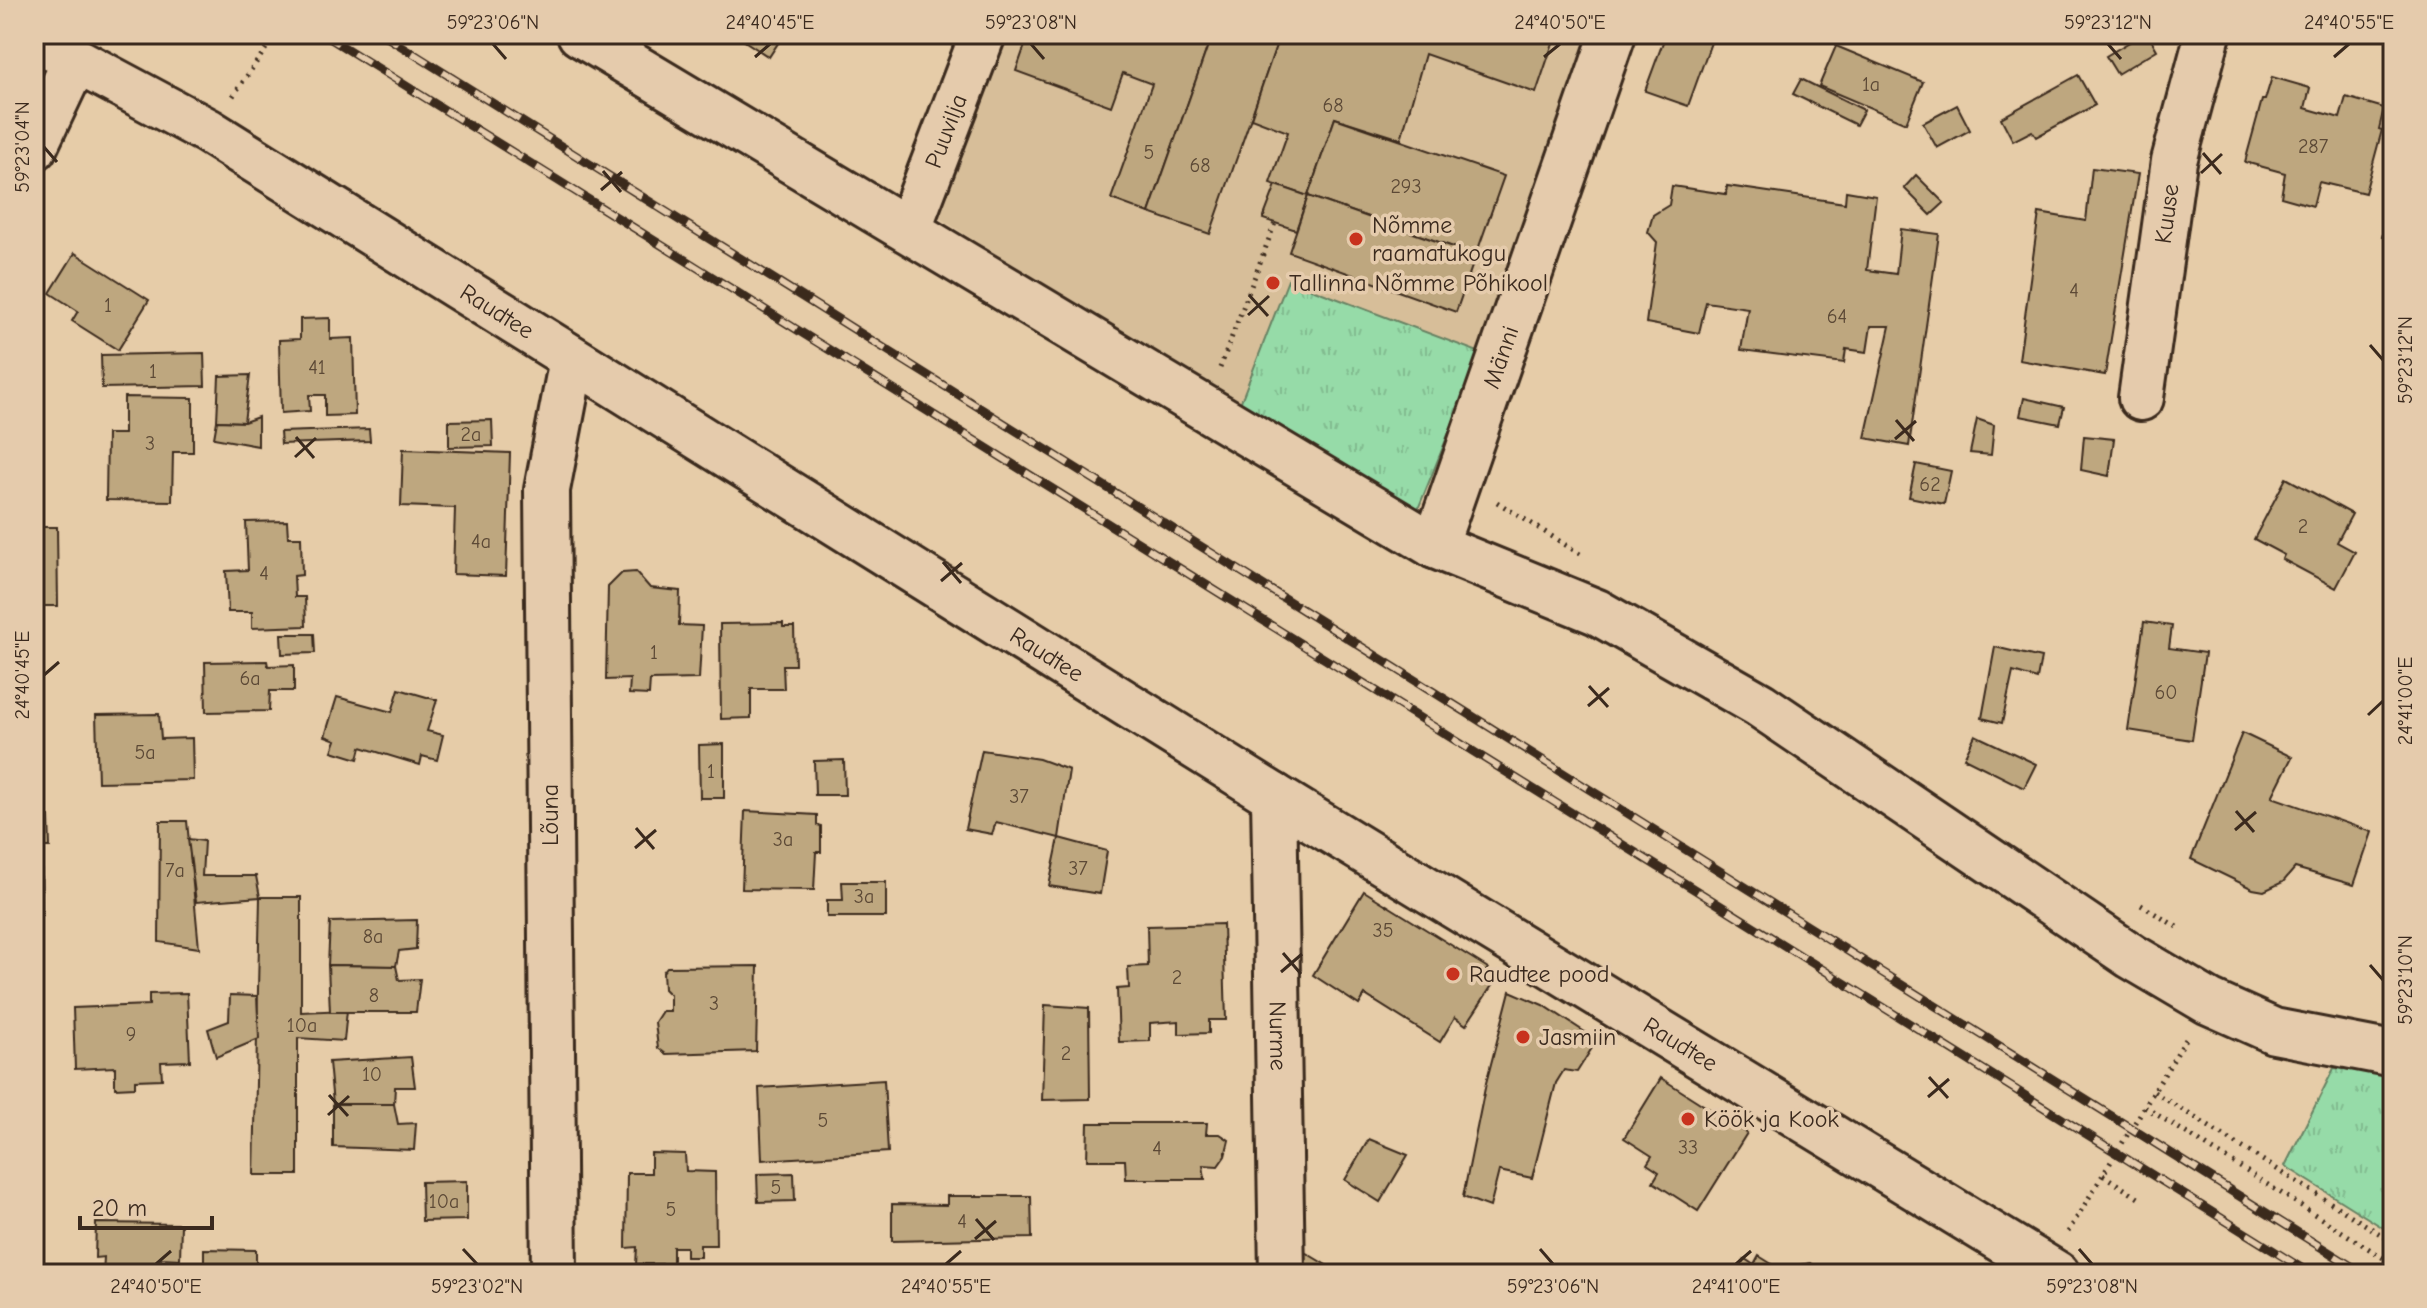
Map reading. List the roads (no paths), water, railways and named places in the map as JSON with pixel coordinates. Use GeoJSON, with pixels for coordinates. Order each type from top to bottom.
{"type":"FeatureCollection","features":[{"type":"Feature","properties":{"kind":"street"},"geometry":{"type":"LineString","coordinates":[[580,34],[1435,546],[1597,612],[1760,705],[2131,956],[2209,1002],[2274,1031],[2393,1054]]}},
{"type":"Feature","properties":{"kind":"street","name":"Puuvilja"},"geometry":{"type":"LineString","coordinates":[[908,230],[983,34]]}},
{"type":"Feature","properties":{"kind":"street","name":"Männi"},"geometry":{"type":"LineString","coordinates":[[1435,546],[1613,34]]}},
{"type":"Feature","properties":{"kind":"street","name":"Kuuse"},"geometry":{"type":"LineString","coordinates":[[2141,398],[2174,161],[2208,34]]}},
{"type":"Feature","properties":{"kind":"street","name":"Raudtee"},"geometry":{"type":"LineString","coordinates":[[34,38],[208,131],[1274,796],[2057,1274]]}},
{"type":"Feature","properties":{"kind":"street"},"geometry":{"type":"LineString","coordinates":[[34,148],[75,61]]}},
{"type":"Feature","properties":{"kind":"street","name":"Lõuna"},"geometry":{"type":"LineString","coordinates":[[554,1274],[547,490],[572,359]]}},
{"type":"Feature","properties":{"kind":"street","name":"Nurme"},"geometry":{"type":"LineString","coordinates":[[1274,796],[1282,1274]]}},
{"type":"Feature","properties":{"kind":"railway"},"geometry":{"type":"LineString","coordinates":[[323,34],[2311,1274]]}},
{"type":"Feature","properties":{"kind":"railway"},"geometry":{"type":"LineString","coordinates":[[382,34],[2364,1274]]}},
{"type":"Feature","properties":{"kind":"place","name":"Nõmme raamatukogu"},"geometry":{"type":"Point","coordinates":[1356,239]}},
{"type":"Feature","properties":{"kind":"place","name":"Tallinna Nõmme Põhikool"},"geometry":{"type":"Point","coordinates":[1273,283]}},
{"type":"Feature","properties":{"kind":"place","name":"Raudtee pood"},"geometry":{"type":"Point","coordinates":[1453,974]}},
{"type":"Feature","properties":{"kind":"place","name":"Jasmiin"},"geometry":{"type":"Point","coordinates":[1523,1037]}},
{"type":"Feature","properties":{"kind":"place","name":"Köök ja Kook"},"geometry":{"type":"Point","coordinates":[1688,1119]}}]}
